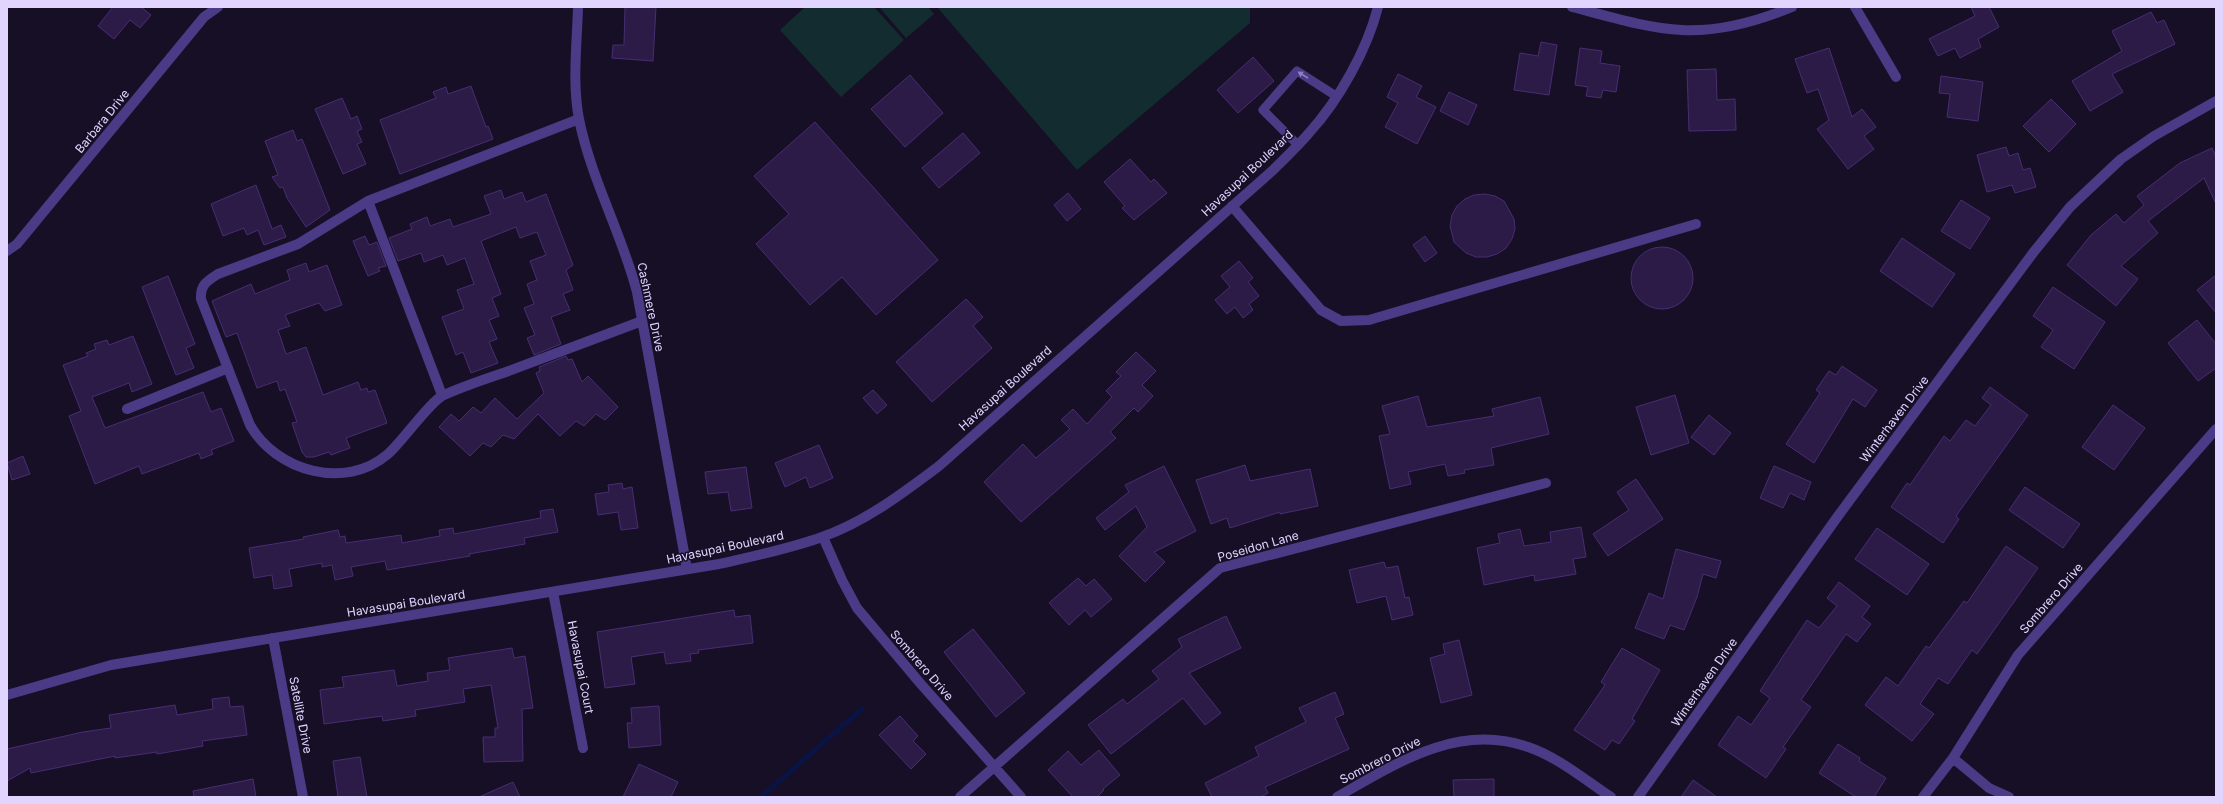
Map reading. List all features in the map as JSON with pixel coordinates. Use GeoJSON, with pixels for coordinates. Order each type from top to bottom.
{"type":"FeatureCollection","features":[{"type":"Feature","properties":{"kind":"street","name":"Barbara Drive"},"geometry":{"type":"LineString","coordinates":[[7,251],[17,244],[204,17],[218,7]]}},
{"type":"Feature","properties":{"kind":"street","name":"Cashmere Drive"},"geometry":{"type":"LineString","coordinates":[[578,7],[576,88],[579,119],[592,168],[629,263],[642,321],[687,569]]}},
{"type":"Feature","properties":{"kind":"street","name":"Havasupai Boulevard"},"geometry":{"type":"LineString","coordinates":[[7,695],[111,665],[553,592],[764,554],[823,536],[873,512],[904,492],[939,466],[1232,206],[1310,133],[1336,96],[1356,62],[1372,26],[1378,7]]}},
{"type":"Feature","properties":{"kind":"street"},"geometry":{"type":"LineString","coordinates":[[1572,7],[1645,24],[1682,30],[1742,24],[1792,7]]}},
{"type":"Feature","properties":{"kind":"street"},"geometry":{"type":"LineString","coordinates":[[1855,7],[1896,77]]}},
{"type":"Feature","properties":{"kind":"street","name":"Winterhaven Drive"},"geometry":{"type":"LineString","coordinates":[[1638,797],[1838,516],[2033,253],[2070,207],[2121,159],[2154,136],[2216,102]]}},
{"type":"Feature","properties":{"kind":"street"},"geometry":{"type":"LineString","coordinates":[[579,119],[368,201],[311,238],[218,274],[202,286],[201,299],[250,425],[261,442],[281,457],[302,467],[330,474],[348,473],[387,454],[442,395],[642,321]]}},
{"type":"Feature","properties":{"kind":"street"},"geometry":{"type":"LineString","coordinates":[[368,201],[442,395]]}},
{"type":"Feature","properties":{"kind":"street"},"geometry":{"type":"LineString","coordinates":[[1232,206],[1321,310],[1341,321],[1369,320],[1696,224]]}},
{"type":"Feature","properties":{"kind":"street"},"geometry":{"type":"LineString","coordinates":[[127,409],[228,368]]}},
{"type":"Feature","properties":{"kind":"street","name":"Sombrero Drive"},"geometry":{"type":"LineString","coordinates":[[1923,797],[1953,758],[2018,654],[2216,429]]}},
{"type":"Feature","properties":{"kind":"street","name":"Poseidon Lane"},"geometry":{"type":"LineString","coordinates":[[960,797],[1220,568],[1546,484]]}},
{"type":"Feature","properties":{"kind":"street","name":"Sombrero Drive"},"geometry":{"type":"LineString","coordinates":[[823,536],[842,580],[857,608],[920,683],[1021,797]]}},
{"type":"Feature","properties":{"kind":"street","name":"Havasupai Court"},"geometry":{"type":"LineString","coordinates":[[553,592],[583,748]]}},
{"type":"Feature","properties":{"kind":"street","name":"Satellite Drive"},"geometry":{"type":"LineString","coordinates":[[273,638],[303,797]]}},
{"type":"Feature","properties":{"kind":"street","name":"Sombrero Drive"},"geometry":{"type":"LineString","coordinates":[[1337,797],[1424,751],[1455,741],[1484,740],[1508,742],[1528,747],[1552,758],[1611,797]]}},
{"type":"Feature","properties":{"kind":"street"},"geometry":{"type":"LineString","coordinates":[[1953,758],[1989,788],[2009,797]]}},
{"type":"Feature","properties":{"kind":"lane"},"geometry":{"type":"LineString","coordinates":[[1298,145],[1263,110],[1297,71],[1336,96]]}},
{"type":"Feature","properties":{"kind":"green space"},"geometry":{"type":"Polygon","coordinates":[[[805,7],[874,7],[904,40],[841,97],[780,30],[805,7]]]}},
{"type":"Feature","properties":{"kind":"green space"},"geometry":{"type":"Polygon","coordinates":[[[879,7],[928,7],[934,14],[906,38],[879,7]]]}},
{"type":"Feature","properties":{"kind":"green space"},"geometry":{"type":"Polygon","coordinates":[[[937,7],[1250,7],[1250,23],[1077,170],[937,7]]]}},
{"type":"Feature","properties":{"kind":"building"},"geometry":{"type":"Polygon","coordinates":[[[113,7],[141,7],[151,15],[140,28],[130,20],[114,39],[98,26],[113,7]]]}},
{"type":"Feature","properties":{"kind":"building"},"geometry":{"type":"Polygon","coordinates":[[[625,7],[656,7],[653,61],[612,58],[613,45],[624,45],[625,7]]]}},
{"type":"Feature","properties":{"kind":"building"},"geometry":{"type":"Polygon","coordinates":[[[1971,7],[1989,7],[1999,27],[1978,39],[1981,47],[1960,58],[1955,48],[1938,56],[1929,39],[1975,16],[1971,7]]]}},
{"type":"Feature","properties":{"kind":"building"},"geometry":{"type":"Polygon","coordinates":[[[2151,12],[2157,23],[2164,20],[2175,44],[2112,74],[2123,92],[2090,111],[2072,81],[2122,51],[2112,31],[2151,12]]]}},
{"type":"Feature","properties":{"kind":"building"},"geometry":{"type":"Polygon","coordinates":[[[1541,42],[1557,45],[1549,95],[1514,90],[1520,53],[1538,56],[1541,42]]]}},
{"type":"Feature","properties":{"kind":"building"},"geometry":{"type":"Polygon","coordinates":[[[1580,48],[1602,51],[1600,63],[1620,66],[1616,92],[1603,90],[1601,98],[1586,96],[1588,87],[1575,85],[1580,48]]]}},
{"type":"Feature","properties":{"kind":"building"},"geometry":{"type":"Polygon","coordinates":[[[1829,48],[1852,117],[1862,109],[1876,127],[1864,136],[1874,149],[1848,169],[1817,129],[1829,120],[1818,89],[1807,93],[1795,59],[1829,48]]]}},
{"type":"Feature","properties":{"kind":"building"},"geometry":{"type":"Polygon","coordinates":[[[1253,57],[1274,81],[1238,113],[1217,90],[1253,57]]]}},
{"type":"Feature","properties":{"kind":"building"},"geometry":{"type":"Polygon","coordinates":[[[1716,69],[1717,100],[1735,99],[1736,130],[1689,131],[1687,70],[1716,69]]]}},
{"type":"Feature","properties":{"kind":"building"},"geometry":{"type":"Polygon","coordinates":[[[1398,74],[1422,86],[1416,97],[1436,107],[1417,144],[1385,127],[1398,103],[1387,97],[1398,74]]]}},
{"type":"Feature","properties":{"kind":"building"},"geometry":{"type":"Polygon","coordinates":[[[910,75],[943,113],[905,147],[871,109],[910,75]]]}},
{"type":"Feature","properties":{"kind":"building"},"geometry":{"type":"Polygon","coordinates":[[[1941,76],[1983,82],[1978,121],[1947,117],[1950,94],[1939,93],[1941,76]]]}},
{"type":"Feature","properties":{"kind":"building"},"geometry":{"type":"Polygon","coordinates":[[[471,86],[486,127],[488,126],[493,139],[400,174],[380,120],[436,98],[433,92],[446,87],[448,94],[471,86]]]}},
{"type":"Feature","properties":{"kind":"building"},"geometry":{"type":"Polygon","coordinates":[[[1449,92],[1477,105],[1468,125],[1440,111],[1449,92]]]}},
{"type":"Feature","properties":{"kind":"building"},"geometry":{"type":"Polygon","coordinates":[[[342,98],[351,119],[357,116],[362,129],[357,131],[362,142],[357,144],[366,164],[343,174],[315,109],[342,98]]]}},
{"type":"Feature","properties":{"kind":"building"},"geometry":{"type":"Polygon","coordinates":[[[2051,99],[2076,124],[2049,152],[2023,126],[2051,99]]]}},
{"type":"Feature","properties":{"kind":"building"},"geometry":{"type":"Polygon","coordinates":[[[815,122],[938,260],[876,315],[842,277],[810,305],[756,244],[789,214],[754,176],[815,122]]]}},
{"type":"Feature","properties":{"kind":"building"},"geometry":{"type":"Polygon","coordinates":[[[293,130],[297,141],[302,139],[330,210],[306,227],[287,198],[283,187],[280,188],[272,177],[278,175],[265,141],[293,130]]]}},
{"type":"Feature","properties":{"kind":"building"},"geometry":{"type":"Polygon","coordinates":[[[963,133],[980,153],[939,188],[922,168],[963,133]]]}},
{"type":"Feature","properties":{"kind":"building"},"geometry":{"type":"Polygon","coordinates":[[[2006,147],[2009,156],[2018,153],[2023,170],[2030,168],[2036,187],[2015,193],[2012,185],[1987,192],[1977,155],[2006,147]]]}},
{"type":"Feature","properties":{"kind":"building"},"geometry":{"type":"Polygon","coordinates":[[[2212,148],[2216,157],[2216,204],[2204,178],[2148,221],[2158,233],[2121,266],[2138,279],[2116,306],[2067,265],[2091,235],[2116,214],[2124,223],[2144,205],[2137,196],[2180,163],[2212,148]]]}},
{"type":"Feature","properties":{"kind":"building"},"geometry":{"type":"Polygon","coordinates":[[[1130,159],[1151,182],[1154,179],[1167,193],[1134,220],[1122,208],[1125,206],[1104,182],[1130,159]]]}},
{"type":"Feature","properties":{"kind":"building"},"geometry":{"type":"Polygon","coordinates":[[[256,185],[272,229],[281,225],[286,237],[264,245],[258,230],[247,235],[244,228],[223,236],[211,204],[256,185]]]}},
{"type":"Feature","properties":{"kind":"building"},"geometry":{"type":"Polygon","coordinates":[[[501,190],[504,199],[522,192],[526,202],[546,194],[573,265],[566,270],[573,290],[563,294],[570,310],[551,317],[561,344],[534,355],[527,338],[535,335],[524,308],[534,304],[527,284],[537,280],[530,261],[546,255],[537,232],[520,238],[516,227],[481,241],[501,294],[492,298],[499,316],[489,320],[497,339],[489,342],[498,363],[471,373],[463,352],[456,355],[442,317],[464,309],[457,290],[474,284],[465,258],[447,265],[443,255],[424,262],[421,253],[398,261],[389,238],[412,229],[410,224],[427,217],[430,226],[450,219],[453,227],[491,214],[484,196],[501,190]]]}},
{"type":"Feature","properties":{"kind":"building"},"geometry":{"type":"Polygon","coordinates":[[[1068,193],[1081,209],[1067,221],[1054,205],[1068,193]]]}},
{"type":"Feature","properties":{"kind":"building"},"geometry":{"type":"Polygon","coordinates":[[[1485,194],[1495,196],[1504,201],[1514,219],[1515,229],[1512,239],[1506,248],[1497,254],[1487,257],[1476,257],[1466,253],[1454,242],[1450,226],[1452,215],[1457,206],[1465,199],[1474,195],[1485,194]]]}},
{"type":"Feature","properties":{"kind":"building"},"geometry":{"type":"Polygon","coordinates":[[[1961,200],[1990,218],[1970,249],[1941,231],[1961,200]]]}},
{"type":"Feature","properties":{"kind":"building"},"geometry":{"type":"Polygon","coordinates":[[[365,236],[369,245],[377,242],[386,266],[378,268],[380,271],[368,276],[353,241],[365,236]]]}},
{"type":"Feature","properties":{"kind":"building"},"geometry":{"type":"Polygon","coordinates":[[[1425,236],[1437,253],[1425,262],[1413,245],[1425,236]]]}},
{"type":"Feature","properties":{"kind":"building"},"geometry":{"type":"Polygon","coordinates":[[[1902,238],[1955,274],[1932,307],[1880,271],[1902,238]]]}},
{"type":"Feature","properties":{"kind":"building"},"geometry":{"type":"Polygon","coordinates":[[[1662,247],[1674,250],[1684,256],[1690,266],[1693,278],[1690,290],[1684,300],[1674,306],[1662,309],[1650,306],[1640,300],[1634,290],[1631,278],[1634,266],[1640,256],[1650,250],[1662,247]]]}},
{"type":"Feature","properties":{"kind":"building"},"geometry":{"type":"Polygon","coordinates":[[[1239,261],[1253,278],[1248,282],[1259,296],[1249,304],[1253,310],[1243,318],[1235,307],[1227,314],[1215,300],[1230,287],[1221,276],[1239,261]]]}},
{"type":"Feature","properties":{"kind":"building"},"geometry":{"type":"Polygon","coordinates":[[[306,263],[309,272],[327,265],[342,305],[325,311],[319,303],[285,315],[290,326],[278,330],[286,354],[306,347],[323,395],[358,382],[361,390],[367,388],[368,392],[375,390],[387,423],[346,438],[350,448],[331,455],[329,452],[314,457],[306,457],[302,452],[292,423],[297,422],[285,389],[280,391],[277,381],[257,388],[237,333],[226,337],[212,301],[251,284],[255,294],[290,280],[287,270],[306,263]]]}},
{"type":"Feature","properties":{"kind":"building"},"geometry":{"type":"Polygon","coordinates":[[[2216,275],[2216,313],[2197,290],[2216,275]]]}},
{"type":"Feature","properties":{"kind":"building"},"geometry":{"type":"Polygon","coordinates":[[[168,276],[195,344],[186,348],[194,368],[176,375],[142,287],[168,276]]]}},
{"type":"Feature","properties":{"kind":"building"},"geometry":{"type":"Polygon","coordinates":[[[2053,287],[2105,322],[2074,369],[2041,347],[2053,330],[2033,316],[2053,287]]]}},
{"type":"Feature","properties":{"kind":"building"},"geometry":{"type":"Polygon","coordinates":[[[966,299],[983,317],[973,326],[992,348],[932,402],[896,362],[966,299]]]}},
{"type":"Feature","properties":{"kind":"building"},"geometry":{"type":"Polygon","coordinates":[[[2197,320],[2216,344],[2216,368],[2198,381],[2168,343],[2197,320]]]}},
{"type":"Feature","properties":{"kind":"building"},"geometry":{"type":"Polygon","coordinates":[[[133,336],[152,384],[132,392],[129,383],[92,397],[105,428],[203,392],[211,412],[221,408],[234,441],[211,450],[213,454],[201,459],[199,453],[142,474],[139,466],[95,484],[69,416],[81,411],[63,365],[88,356],[86,353],[96,349],[94,344],[107,340],[109,345],[133,336]]]}},
{"type":"Feature","properties":{"kind":"building"},"geometry":{"type":"Polygon","coordinates":[[[1136,352],[1156,371],[1142,385],[1153,396],[1138,412],[1134,408],[1110,432],[1116,438],[1021,522],[984,482],[1023,444],[1036,458],[1070,429],[1061,420],[1073,409],[1087,424],[1112,397],[1106,391],[1121,376],[1116,372],[1136,352]]]}},
{"type":"Feature","properties":{"kind":"building"},"geometry":{"type":"Polygon","coordinates":[[[566,356],[568,360],[572,359],[582,382],[588,376],[618,407],[605,420],[596,414],[584,426],[576,421],[560,436],[538,414],[514,439],[503,435],[491,447],[483,443],[470,456],[439,427],[451,414],[459,421],[473,407],[481,413],[495,398],[517,419],[544,393],[536,373],[540,371],[539,367],[566,356]]]}},
{"type":"Feature","properties":{"kind":"building"},"geometry":{"type":"Polygon","coordinates":[[[1842,366],[1877,390],[1865,407],[1853,399],[1814,463],[1786,444],[1820,393],[1816,390],[1829,371],[1836,375],[1842,366]]]}},
{"type":"Feature","properties":{"kind":"building"},"geometry":{"type":"Polygon","coordinates":[[[1990,387],[2028,415],[1956,516],[1959,519],[1943,543],[1891,507],[1907,483],[1910,485],[1944,436],[1950,441],[1966,420],[1975,426],[1991,405],[1982,398],[1990,387]]]}},
{"type":"Feature","properties":{"kind":"building"},"geometry":{"type":"Polygon","coordinates":[[[873,390],[887,405],[877,414],[863,398],[873,390]]]}},
{"type":"Feature","properties":{"kind":"building"},"geometry":{"type":"Polygon","coordinates":[[[1675,395],[1689,443],[1651,455],[1636,407],[1675,395]]]}},
{"type":"Feature","properties":{"kind":"building"},"geometry":{"type":"Polygon","coordinates":[[[1418,396],[1427,427],[1494,416],[1492,409],[1540,397],[1549,434],[1491,448],[1494,465],[1464,470],[1465,473],[1448,476],[1445,464],[1408,472],[1411,484],[1390,489],[1379,436],[1390,434],[1382,406],[1418,396]]]}},
{"type":"Feature","properties":{"kind":"building"},"geometry":{"type":"Polygon","coordinates":[[[2113,405],[2145,428],[2114,470],[2082,447],[2113,405]]]}},
{"type":"Feature","properties":{"kind":"building"},"geometry":{"type":"Polygon","coordinates":[[[1709,415],[1731,433],[1714,455],[1691,437],[1709,415]]]}},
{"type":"Feature","properties":{"kind":"building"},"geometry":{"type":"Polygon","coordinates":[[[819,445],[833,478],[810,488],[806,477],[785,487],[775,463],[819,445]]]}},
{"type":"Feature","properties":{"kind":"building"},"geometry":{"type":"Polygon","coordinates":[[[23,456],[30,474],[12,480],[7,463],[23,456]]]}},
{"type":"Feature","properties":{"kind":"building"},"geometry":{"type":"Polygon","coordinates":[[[1245,465],[1250,481],[1310,469],[1318,506],[1280,514],[1280,512],[1230,528],[1227,518],[1211,524],[1196,480],[1245,465]]]}},
{"type":"Feature","properties":{"kind":"building"},"geometry":{"type":"Polygon","coordinates":[[[1164,466],[1196,531],[1154,552],[1165,562],[1145,582],[1119,556],[1147,527],[1136,506],[1105,530],[1096,518],[1129,492],[1125,485],[1164,466]]]}},
{"type":"Feature","properties":{"kind":"building"},"geometry":{"type":"Polygon","coordinates":[[[1774,466],[1811,482],[1804,500],[1790,493],[1783,508],[1760,498],[1774,466]]]}},
{"type":"Feature","properties":{"kind":"building"},"geometry":{"type":"Polygon","coordinates":[[[746,467],[752,508],[731,511],[728,492],[708,494],[705,472],[746,467]]]}},
{"type":"Feature","properties":{"kind":"building"},"geometry":{"type":"Polygon","coordinates":[[[1636,479],[1663,519],[1608,556],[1593,534],[1629,510],[1617,492],[1636,479]]]}},
{"type":"Feature","properties":{"kind":"building"},"geometry":{"type":"Polygon","coordinates":[[[622,483],[623,489],[632,487],[638,528],[621,530],[618,512],[598,515],[595,494],[609,492],[608,485],[622,483]]]}},
{"type":"Feature","properties":{"kind":"building"},"geometry":{"type":"Polygon","coordinates":[[[2025,487],[2080,524],[2063,548],[2009,510],[2025,487]]]}},
{"type":"Feature","properties":{"kind":"building"},"geometry":{"type":"Polygon","coordinates":[[[553,509],[558,532],[524,538],[525,544],[469,554],[470,556],[387,570],[385,561],[351,567],[353,576],[335,580],[332,565],[322,567],[322,563],[289,569],[292,586],[274,589],[272,575],[254,578],[249,548],[304,539],[303,537],[338,530],[340,537],[345,536],[346,543],[401,535],[402,543],[440,536],[439,530],[453,528],[454,534],[541,518],[540,511],[553,509]]]}},
{"type":"Feature","properties":{"kind":"building"},"geometry":{"type":"Polygon","coordinates":[[[1581,527],[1586,557],[1573,559],[1576,574],[1535,581],[1534,575],[1484,585],[1477,548],[1500,543],[1498,534],[1520,529],[1524,546],[1551,542],[1550,532],[1581,527]]]}},
{"type":"Feature","properties":{"kind":"building"},"geometry":{"type":"Polygon","coordinates":[[[1877,528],[1929,564],[1907,595],[1855,559],[1877,528]]]}},
{"type":"Feature","properties":{"kind":"building"},"geometry":{"type":"Polygon","coordinates":[[[2006,546],[2038,568],[1977,654],[1972,650],[1948,684],[1938,678],[1920,704],[1934,714],[1912,741],[1865,705],[1886,677],[1898,686],[1926,646],[1929,648],[1964,601],[1967,603],[2006,546]]]}},
{"type":"Feature","properties":{"kind":"building"},"geometry":{"type":"Polygon","coordinates":[[[1676,549],[1721,561],[1716,578],[1703,574],[1697,597],[1684,630],[1670,625],[1664,639],[1635,628],[1649,593],[1663,599],[1676,549]]]}},
{"type":"Feature","properties":{"kind":"building"},"geometry":{"type":"Polygon","coordinates":[[[1384,562],[1386,568],[1398,566],[1405,598],[1409,597],[1413,615],[1392,620],[1386,596],[1357,603],[1349,570],[1384,562]]]}},
{"type":"Feature","properties":{"kind":"building"},"geometry":{"type":"Polygon","coordinates":[[[1078,578],[1086,586],[1094,579],[1112,599],[1091,617],[1085,610],[1069,625],[1049,603],[1078,578]]]}},
{"type":"Feature","properties":{"kind":"building"},"geometry":{"type":"Polygon","coordinates":[[[1839,582],[1870,606],[1862,617],[1871,624],[1857,642],[1846,634],[1801,700],[1811,707],[1783,747],[1786,749],[1766,778],[1718,745],[1738,716],[1751,725],[1770,698],[1760,691],[1807,620],[1819,628],[1837,606],[1827,598],[1839,582]]]}},
{"type":"Feature","properties":{"kind":"building"},"geometry":{"type":"Polygon","coordinates":[[[734,610],[735,617],[750,615],[753,643],[698,650],[699,653],[690,654],[691,661],[666,664],[664,652],[631,657],[635,684],[605,688],[597,632],[734,610]]]}},
{"type":"Feature","properties":{"kind":"building"},"geometry":{"type":"Polygon","coordinates":[[[1226,616],[1241,648],[1189,673],[1221,713],[1205,725],[1183,698],[1111,754],[1088,725],[1123,699],[1127,704],[1159,679],[1152,671],[1182,647],[1178,639],[1226,616]]]}},
{"type":"Feature","properties":{"kind":"building"},"geometry":{"type":"Polygon","coordinates":[[[973,629],[1025,693],[996,717],[944,652],[973,629]]]}},
{"type":"Feature","properties":{"kind":"building"},"geometry":{"type":"Polygon","coordinates":[[[1459,640],[1472,695],[1441,703],[1430,658],[1445,654],[1443,644],[1459,640]]]}},
{"type":"Feature","properties":{"kind":"building"},"geometry":{"type":"Polygon","coordinates":[[[512,648],[514,658],[525,656],[533,708],[522,709],[523,761],[484,762],[483,737],[495,737],[495,728],[498,728],[491,685],[463,689],[465,702],[415,710],[416,716],[383,721],[382,716],[324,724],[320,690],[344,687],[342,677],[394,670],[397,686],[428,681],[427,673],[450,670],[448,658],[512,648]]]}},
{"type":"Feature","properties":{"kind":"building"},"geometry":{"type":"Polygon","coordinates":[[[1622,648],[1660,670],[1632,719],[1635,721],[1619,744],[1612,740],[1605,750],[1574,730],[1605,685],[1601,682],[1622,648]]]}},
{"type":"Feature","properties":{"kind":"building"},"geometry":{"type":"Polygon","coordinates":[[[1335,692],[1344,714],[1335,718],[1349,749],[1265,787],[1268,793],[1261,797],[1212,797],[1205,783],[1259,756],[1255,747],[1306,722],[1299,708],[1335,692]]]}},
{"type":"Feature","properties":{"kind":"building"},"geometry":{"type":"Polygon","coordinates":[[[229,697],[230,707],[243,706],[247,735],[202,741],[203,746],[157,754],[157,752],[115,758],[115,756],[31,773],[30,768],[7,781],[7,749],[83,732],[111,728],[109,715],[175,705],[177,715],[213,709],[212,699],[229,697]]]}},
{"type":"Feature","properties":{"kind":"building"},"geometry":{"type":"Polygon","coordinates":[[[659,706],[661,745],[629,748],[627,723],[632,723],[631,708],[659,706]]]}},
{"type":"Feature","properties":{"kind":"building"},"geometry":{"type":"Polygon","coordinates":[[[900,716],[918,736],[913,741],[926,754],[911,769],[879,735],[900,716]]]}},
{"type":"Feature","properties":{"kind":"building"},"geometry":{"type":"Polygon","coordinates":[[[1838,744],[1860,758],[1859,761],[1886,778],[1874,797],[1856,797],[1819,773],[1838,744]]]}},
{"type":"Feature","properties":{"kind":"building"},"geometry":{"type":"Polygon","coordinates":[[[1099,750],[1120,775],[1103,789],[1104,790],[1097,797],[1073,797],[1048,770],[1068,751],[1081,765],[1099,750]]]}},
{"type":"Feature","properties":{"kind":"building"},"geometry":{"type":"Polygon","coordinates":[[[360,757],[367,797],[338,797],[333,761],[360,757]]]}},
{"type":"Feature","properties":{"kind":"building"},"geometry":{"type":"Polygon","coordinates":[[[639,764],[678,782],[671,797],[623,797],[639,764]]]}},
{"type":"Feature","properties":{"kind":"building"},"geometry":{"type":"Polygon","coordinates":[[[253,779],[256,797],[194,797],[193,791],[253,779]]]}},
{"type":"Feature","properties":{"kind":"building"},"geometry":{"type":"Polygon","coordinates":[[[1494,779],[1494,797],[1454,797],[1453,780],[1494,779]]]}},
{"type":"Feature","properties":{"kind":"building"},"geometry":{"type":"Polygon","coordinates":[[[1693,780],[1717,797],[1681,797],[1693,780]]]}},
{"type":"Feature","properties":{"kind":"building"},"geometry":{"type":"Polygon","coordinates":[[[513,782],[520,797],[479,797],[513,782]]]}},
{"type":"Feature","properties":{"kind":"waterway"},"geometry":{"type":"LineString","coordinates":[[761,797],[862,709]]}}]}
